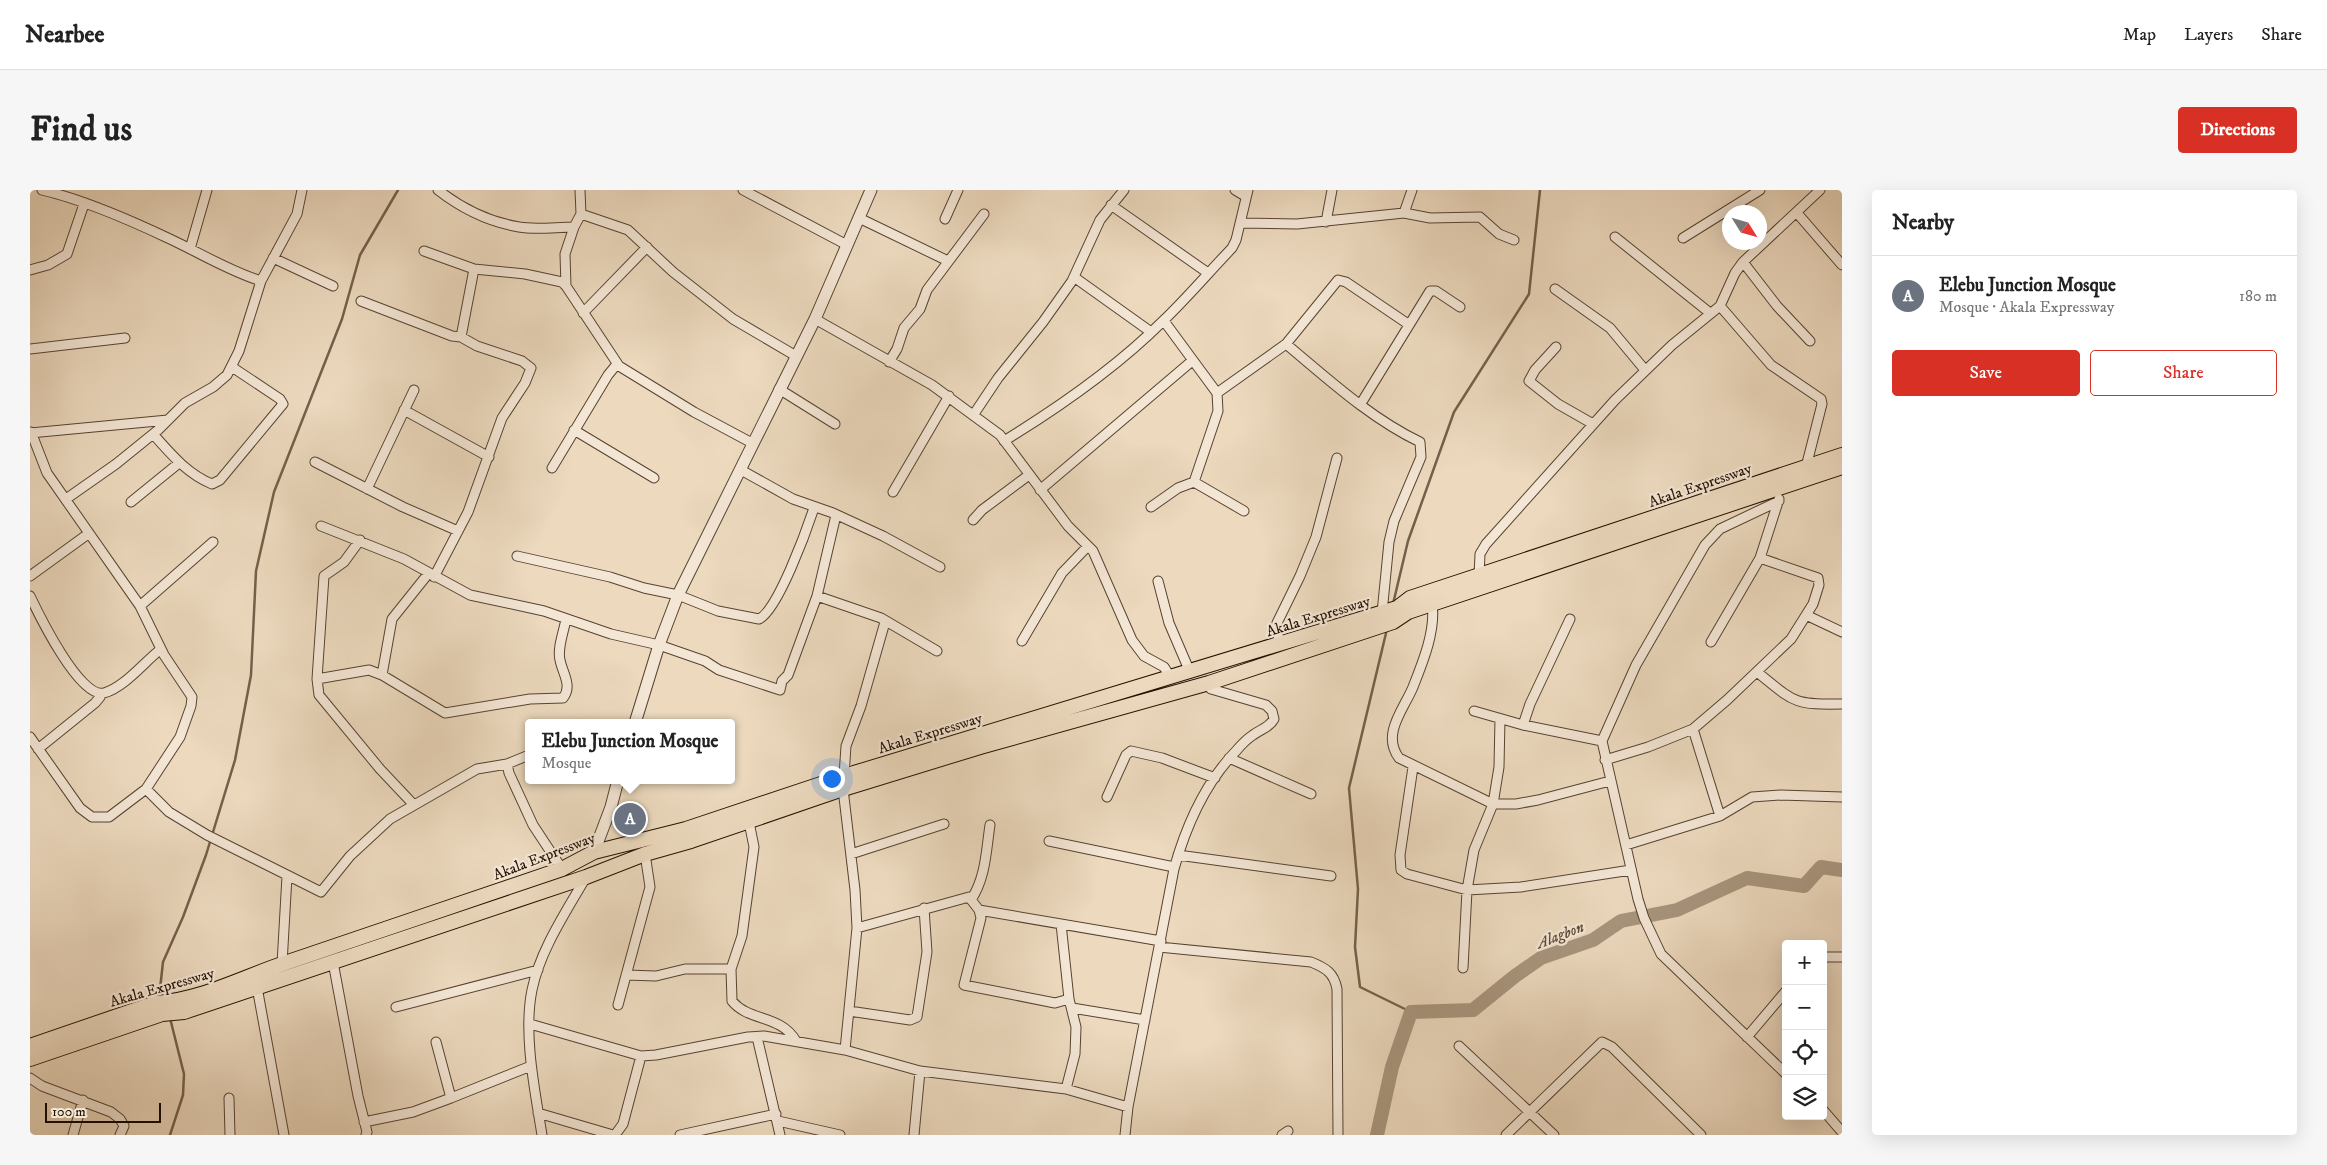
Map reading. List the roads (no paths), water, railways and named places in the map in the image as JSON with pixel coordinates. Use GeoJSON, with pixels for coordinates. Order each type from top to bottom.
{"type":"FeatureCollection","features":[{"type":"Feature","properties":{"kind":"main road","name":"Akala Expressway"},"geometry":{"type":"LineString","coordinates":[[180,1007],[282,964],[562,869],[594,852],[749,822],[843,782],[1208,683],[1376,628],[1393,622],[1409,605],[1432,604],[1535,564],[1690,512],[1842,455]]}},
{"type":"Feature","properties":{"kind":"main road","name":"Akala Expressway"},"geometry":{"type":"LineString","coordinates":[[1690,512],[1783,487],[1842,467]]}},
{"type":"Feature","properties":{"kind":"main road","name":"Akala Expressway"},"geometry":{"type":"LineString","coordinates":[[31,1047],[159,1009],[180,1007],[257,987],[586,876],[689,835],[843,782],[1126,690],[1409,605],[1479,576],[1535,564]]}},
{"type":"Feature","properties":{"kind":"main road"},"geometry":{"type":"LineString","coordinates":[[1126,690],[1129,705]]}},
{"type":"Feature","properties":{"kind":"street"},"geometry":{"type":"LineString","coordinates":[[42,190],[84,204],[190,249],[246,276],[261,280]]}},
{"type":"Feature","properties":{"kind":"street"},"geometry":{"type":"LineString","coordinates":[[190,249],[208,190]]}},
{"type":"Feature","properties":{"kind":"street"},"geometry":{"type":"LineString","coordinates":[[66,499],[116,464],[153,434],[185,403],[227,375],[232,367],[261,280],[297,214],[302,190]]}},
{"type":"Feature","properties":{"kind":"street"},"geometry":{"type":"LineString","coordinates":[[438,190],[454,203],[488,219],[520,227],[574,227]]}},
{"type":"Feature","properties":{"kind":"street"},"geometry":{"type":"LineString","coordinates":[[566,286],[565,254],[574,227],[581,214],[580,190]]}},
{"type":"Feature","properties":{"kind":"street"},"geometry":{"type":"LineString","coordinates":[[743,190],[847,244]]}},
{"type":"Feature","properties":{"kind":"street"},"geometry":{"type":"LineString","coordinates":[[636,719],[658,645],[678,595],[815,319],[871,190]]}},
{"type":"Feature","properties":{"kind":"street"},"geometry":{"type":"LineString","coordinates":[[946,219],[958,190]]}},
{"type":"Feature","properties":{"kind":"street"},"geometry":{"type":"LineString","coordinates":[[974,414],[998,378],[1043,322],[1074,277],[1085,249],[1100,220],[1124,190]]}},
{"type":"Feature","properties":{"kind":"street"},"geometry":{"type":"LineString","coordinates":[[1004,441],[1056,410],[1126,355],[1164,321],[1232,248],[1236,240],[1246,193],[1235,190]]}},
{"type":"Feature","properties":{"kind":"street"},"geometry":{"type":"LineString","coordinates":[[1326,222],[1332,190]]}},
{"type":"Feature","properties":{"kind":"street"},"geometry":{"type":"LineString","coordinates":[[1404,213],[1412,190]]}},
{"type":"Feature","properties":{"kind":"street"},"geometry":{"type":"LineString","coordinates":[[1683,238],[1760,190]]}},
{"type":"Feature","properties":{"kind":"street"},"geometry":{"type":"LineString","coordinates":[[1479,576],[1480,554],[1486,544],[1593,424],[1645,370],[1720,306],[1735,273],[1743,262],[1797,213],[1818,191]]}},
{"type":"Feature","properties":{"kind":"street"},"geometry":{"type":"LineString","coordinates":[[30,270],[48,265],[66,254],[84,204]]}},
{"type":"Feature","properties":{"kind":"street"},"geometry":{"type":"LineString","coordinates":[[1111,205],[1208,273]]}},
{"type":"Feature","properties":{"kind":"street"},"geometry":{"type":"LineString","coordinates":[[1240,223],[1297,224],[1404,213],[1430,218],[1480,218],[1499,234],[1514,240]]}},
{"type":"Feature","properties":{"kind":"street"},"geometry":{"type":"LineString","coordinates":[[1797,213],[1842,264]]}},
{"type":"Feature","properties":{"kind":"street"},"geometry":{"type":"LineString","coordinates":[[581,214],[628,230],[674,272],[733,319],[796,356]]}},
{"type":"Feature","properties":{"kind":"street"},"geometry":{"type":"LineString","coordinates":[[889,362],[897,350],[904,328],[920,309],[927,290],[984,214]]}},
{"type":"Feature","properties":{"kind":"street"},"geometry":{"type":"LineString","coordinates":[[859,218],[948,261]]}},
{"type":"Feature","properties":{"kind":"street"},"geometry":{"type":"LineString","coordinates":[[1615,236],[1710,313]]}},
{"type":"Feature","properties":{"kind":"street"},"geometry":{"type":"LineString","coordinates":[[583,313],[647,247]]}},
{"type":"Feature","properties":{"kind":"street"},"geometry":{"type":"LineString","coordinates":[[424,251],[474,269],[525,274],[562,282],[617,364],[628,373],[694,412],[752,443]]}},
{"type":"Feature","properties":{"kind":"street"},"geometry":{"type":"LineString","coordinates":[[273,258],[333,286]]}},
{"type":"Feature","properties":{"kind":"street"},"geometry":{"type":"LineString","coordinates":[[1743,262],[1772,300],[1810,341]]}},
{"type":"Feature","properties":{"kind":"street"},"geometry":{"type":"LineString","coordinates":[[461,337],[474,269]]}},
{"type":"Feature","properties":{"kind":"street"},"geometry":{"type":"LineString","coordinates":[[1074,277],[1151,332]]}},
{"type":"Feature","properties":{"kind":"street"},"geometry":{"type":"LineString","coordinates":[[1217,393],[1286,344],[1338,280],[1346,282],[1408,324]]}},
{"type":"Feature","properties":{"kind":"street"},"geometry":{"type":"LineString","coordinates":[[1555,288],[1610,328],[1645,370]]}},
{"type":"Feature","properties":{"kind":"street"},"geometry":{"type":"LineString","coordinates":[[1360,405],[1408,324],[1433,290],[1460,307]]}},
{"type":"Feature","properties":{"kind":"street"},"geometry":{"type":"LineString","coordinates":[[360,301],[443,333],[461,337],[477,346],[522,361],[531,368],[525,383],[502,418],[468,512],[458,531],[431,575],[392,619],[382,675]]}},
{"type":"Feature","properties":{"kind":"street"},"geometry":{"type":"LineString","coordinates":[[1720,306],[1771,364],[1821,400],[1822,404],[1806,467]]}},
{"type":"Feature","properties":{"kind":"street"},"geometry":{"type":"LineString","coordinates":[[815,319],[949,396],[1000,435],[1068,526],[1093,551],[1132,640],[1144,656],[1162,666],[1171,678]]}},
{"type":"Feature","properties":{"kind":"street"},"geometry":{"type":"LineString","coordinates":[[1164,321],[1217,393],[1218,411],[1194,482]]}},
{"type":"Feature","properties":{"kind":"street"},"geometry":{"type":"LineString","coordinates":[[30,349],[125,338]]}},
{"type":"Feature","properties":{"kind":"street"},"geometry":{"type":"LineString","coordinates":[[1286,344],[1360,405],[1401,433],[1420,442],[1422,447],[1421,457],[1394,521],[1389,542],[1382,612]]}},
{"type":"Feature","properties":{"kind":"street"},"geometry":{"type":"LineString","coordinates":[[1556,347],[1529,381],[1558,404],[1593,424]]}},
{"type":"Feature","properties":{"kind":"street"},"geometry":{"type":"LineString","coordinates":[[1040,490],[1192,361]]}},
{"type":"Feature","properties":{"kind":"street"},"geometry":{"type":"LineString","coordinates":[[552,468],[617,364]]}},
{"type":"Feature","properties":{"kind":"street"},"geometry":{"type":"LineString","coordinates":[[153,434],[179,463],[206,482],[212,484],[220,480],[283,404],[280,399],[232,367]]}},
{"type":"Feature","properties":{"kind":"street"},"geometry":{"type":"LineString","coordinates":[[779,389],[835,424]]}},
{"type":"Feature","properties":{"kind":"street"},"geometry":{"type":"LineString","coordinates":[[367,490],[414,390]]}},
{"type":"Feature","properties":{"kind":"street"},"geometry":{"type":"LineString","coordinates":[[893,492],[949,396]]}},
{"type":"Feature","properties":{"kind":"street"},"geometry":{"type":"LineString","coordinates":[[404,410],[489,457]]}},
{"type":"Feature","properties":{"kind":"street"},"geometry":{"type":"LineString","coordinates":[[30,737],[80,808],[92,817],[109,817],[146,789],[180,737],[191,706],[192,697],[161,649],[140,606],[47,473],[31,433],[168,420]]}},
{"type":"Feature","properties":{"kind":"street"},"geometry":{"type":"LineString","coordinates":[[574,430],[654,478]]}},
{"type":"Feature","properties":{"kind":"street"},"geometry":{"type":"LineString","coordinates":[[1282,644],[1276,632],[1277,623],[1316,536],[1336,458]]}},
{"type":"Feature","properties":{"kind":"street"},"geometry":{"type":"LineString","coordinates":[[315,462],[367,490],[458,531]]}},
{"type":"Feature","properties":{"kind":"street"},"geometry":{"type":"LineString","coordinates":[[131,502],[179,463]]}},
{"type":"Feature","properties":{"kind":"street"},"geometry":{"type":"LineString","coordinates":[[741,470],[793,499],[836,515],[882,536],[940,567]]}},
{"type":"Feature","properties":{"kind":"street"},"geometry":{"type":"LineString","coordinates":[[972,520],[982,510],[1029,475]]}},
{"type":"Feature","properties":{"kind":"street"},"geometry":{"type":"LineString","coordinates":[[1151,507],[1178,488],[1194,482]]}},
{"type":"Feature","properties":{"kind":"street"},"geometry":{"type":"LineString","coordinates":[[1194,482],[1244,511]]}},
{"type":"Feature","properties":{"kind":"street"},"geometry":{"type":"LineString","coordinates":[[1711,642],[1760,558],[1783,487]]}},
{"type":"Feature","properties":{"kind":"street"},"geometry":{"type":"LineString","coordinates":[[1779,501],[1720,529],[1705,545],[1678,588],[1636,665],[1602,741],[1638,899],[1644,918],[1661,954],[1782,1070]]}},
{"type":"Feature","properties":{"kind":"street"},"geometry":{"type":"LineString","coordinates":[[517,556],[678,595],[732,615],[753,619],[763,617],[794,564],[814,508]]}},
{"type":"Feature","properties":{"kind":"street"},"geometry":{"type":"LineString","coordinates":[[321,526],[404,559],[470,596],[526,606],[611,634],[658,645],[705,662],[719,670],[780,690],[782,681],[788,674],[817,596],[836,515]]}},
{"type":"Feature","properties":{"kind":"street"},"geometry":{"type":"LineString","coordinates":[[30,576],[88,534]]}},
{"type":"Feature","properties":{"kind":"street"},"geometry":{"type":"LineString","coordinates":[[360,540],[344,562],[324,576],[317,679],[321,699],[414,804]]}},
{"type":"Feature","properties":{"kind":"street"},"geometry":{"type":"LineString","coordinates":[[140,606],[213,542]]}},
{"type":"Feature","properties":{"kind":"street"},"geometry":{"type":"LineString","coordinates":[[1022,640],[1062,573],[1088,546]]}},
{"type":"Feature","properties":{"kind":"street"},"geometry":{"type":"LineString","coordinates":[[1605,760],[1648,747],[1693,729],[1791,640],[1813,604],[1820,585],[1818,578],[1760,558]]}},
{"type":"Feature","properties":{"kind":"street"},"geometry":{"type":"LineString","coordinates":[[1158,581],[1169,623],[1190,672]]}},
{"type":"Feature","properties":{"kind":"street"},"geometry":{"type":"LineString","coordinates":[[30,596],[47,630],[79,679],[99,694],[105,693],[120,684],[161,649]]}},
{"type":"Feature","properties":{"kind":"street"},"geometry":{"type":"LineString","coordinates":[[817,596],[881,618],[937,651]]}},
{"type":"Feature","properties":{"kind":"street"},"geometry":{"type":"LineString","coordinates":[[1432,604],[1433,622],[1426,650],[1413,687],[1396,719],[1392,736],[1395,753],[1399,758],[1413,767],[1493,804],[1516,804],[1538,800],[1610,781]]}},
{"type":"Feature","properties":{"kind":"street"},"geometry":{"type":"LineString","coordinates":[[1806,615],[1842,632]]}},
{"type":"Feature","properties":{"kind":"street"},"geometry":{"type":"LineString","coordinates":[[317,679],[369,670],[382,675],[442,713],[530,699],[563,698],[567,688],[567,680],[559,658],[566,619]]}},
{"type":"Feature","properties":{"kind":"street"},"geometry":{"type":"LineString","coordinates":[[1523,725],[1530,704],[1570,619]]}},
{"type":"Feature","properties":{"kind":"street"},"geometry":{"type":"LineString","coordinates":[[845,1050],[858,928],[843,782],[846,746],[861,706],[885,622]]}},
{"type":"Feature","properties":{"kind":"street"},"geometry":{"type":"LineString","coordinates":[[1757,672],[1797,702],[1809,705],[1842,704]]}},
{"type":"Feature","properties":{"kind":"street"},"geometry":{"type":"LineString","coordinates":[[1125,1135],[1128,1107],[1174,867],[1178,855],[1195,811],[1215,778],[1229,758],[1253,735],[1271,724],[1274,714],[1266,705],[1259,702],[1211,690],[1208,683]]}},
{"type":"Feature","properties":{"kind":"street"},"geometry":{"type":"LineString","coordinates":[[38,749],[97,701],[99,694]]}},
{"type":"Feature","properties":{"kind":"street"},"geometry":{"type":"LineString","coordinates":[[1474,711],[1523,725],[1602,741]]}},
{"type":"Feature","properties":{"kind":"street"},"geometry":{"type":"LineString","coordinates":[[1463,968],[1466,890],[1474,850],[1493,804],[1499,767],[1500,719]]}},
{"type":"Feature","properties":{"kind":"street"},"geometry":{"type":"LineString","coordinates":[[1693,729],[1720,816]]}},
{"type":"Feature","properties":{"kind":"street"},"geometry":{"type":"LineString","coordinates":[[1107,797],[1126,755],[1131,751],[1162,758],[1215,778]]}},
{"type":"Feature","properties":{"kind":"street"},"geometry":{"type":"LineString","coordinates":[[146,789],[169,812],[207,836],[318,891],[324,891],[350,856],[371,834],[390,819],[477,769],[507,764],[525,757]]}},
{"type":"Feature","properties":{"kind":"street"},"geometry":{"type":"LineString","coordinates":[[1229,758],[1311,794]]}},
{"type":"Feature","properties":{"kind":"street"},"geometry":{"type":"LineString","coordinates":[[507,764],[509,773],[533,825],[562,869]]}},
{"type":"Feature","properties":{"kind":"street"},"geometry":{"type":"LineString","coordinates":[[1413,767],[1400,855],[1401,870],[1420,880],[1466,890],[1521,887],[1632,870]]}},
{"type":"Feature","properties":{"kind":"street"},"geometry":{"type":"LineString","coordinates":[[594,852],[617,784]]}},
{"type":"Feature","properties":{"kind":"street"},"geometry":{"type":"LineString","coordinates":[[1626,845],[1720,816],[1752,797],[1781,795],[1842,797]]}},
{"type":"Feature","properties":{"kind":"street"},"geometry":{"type":"LineString","coordinates":[[749,822],[754,847],[752,869],[742,936],[731,968],[732,1001],[735,1005],[787,1028],[796,1041]]}},
{"type":"Feature","properties":{"kind":"street"},"geometry":{"type":"LineString","coordinates":[[851,854],[944,824]]}},
{"type":"Feature","properties":{"kind":"street"},"geometry":{"type":"LineString","coordinates":[[971,900],[979,888],[984,871],[990,825]]}},
{"type":"Feature","properties":{"kind":"street"},"geometry":{"type":"LineString","coordinates":[[1050,841],[1174,867]]}},
{"type":"Feature","properties":{"kind":"street"},"geometry":{"type":"LineString","coordinates":[[618,1004],[650,887],[645,854]]}},
{"type":"Feature","properties":{"kind":"street"},"geometry":{"type":"LineString","coordinates":[[1178,855],[1331,876]]}},
{"type":"Feature","properties":{"kind":"street"},"geometry":{"type":"LineString","coordinates":[[282,964],[287,876]]}},
{"type":"Feature","properties":{"kind":"street"},"geometry":{"type":"LineString","coordinates":[[542,1135],[531,1066],[530,1024],[532,991],[538,970],[554,934],[586,876]]}},
{"type":"Feature","properties":{"kind":"street"},"geometry":{"type":"LineString","coordinates":[[858,928],[967,897],[979,910],[981,918],[964,985],[1055,1003],[1071,1004],[1146,1020]]}},
{"type":"Feature","properties":{"kind":"street"},"geometry":{"type":"LineString","coordinates":[[849,1011],[910,1020],[917,1017],[927,952],[924,908]]}},
{"type":"Feature","properties":{"kind":"street"},"geometry":{"type":"LineString","coordinates":[[979,910],[1062,924],[1160,944],[1312,962],[1328,970],[1335,978],[1337,989],[1338,1135]]}},
{"type":"Feature","properties":{"kind":"street"},"geometry":{"type":"LineString","coordinates":[[1062,924],[1071,1004],[1076,1027],[1075,1054],[1066,1089]]}},
{"type":"Feature","properties":{"kind":"street"},"geometry":{"type":"LineString","coordinates":[[1827,957],[1842,957]]}},
{"type":"Feature","properties":{"kind":"street"},"geometry":{"type":"LineString","coordinates":[[333,962],[367,1132],[366,1135]]}},
{"type":"Feature","properties":{"kind":"street"},"geometry":{"type":"LineString","coordinates":[[626,975],[656,976],[685,969],[731,968]]}},
{"type":"Feature","properties":{"kind":"street"},"geometry":{"type":"LineString","coordinates":[[396,1006],[538,970]]}},
{"type":"Feature","properties":{"kind":"street"},"geometry":{"type":"LineString","coordinates":[[257,987],[284,1135]]}},
{"type":"Feature","properties":{"kind":"street"},"geometry":{"type":"LineString","coordinates":[[1747,1036],[1782,996]]}},
{"type":"Feature","properties":{"kind":"street"},"geometry":{"type":"LineString","coordinates":[[530,1024],[641,1056],[757,1037],[796,1041],[845,1050],[920,1070],[1066,1089],[1128,1107]]}},
{"type":"Feature","properties":{"kind":"street"},"geometry":{"type":"LineString","coordinates":[[757,1037],[780,1135]]}},
{"type":"Feature","properties":{"kind":"street"},"geometry":{"type":"LineString","coordinates":[[436,1042],[452,1098]]}},
{"type":"Feature","properties":{"kind":"street"},"geometry":{"type":"LineString","coordinates":[[1506,1135],[1602,1042],[1612,1047],[1702,1135]]}},
{"type":"Feature","properties":{"kind":"street"},"geometry":{"type":"LineString","coordinates":[[1459,1046],[1554,1135]]}},
{"type":"Feature","properties":{"kind":"street"},"geometry":{"type":"LineString","coordinates":[[538,1113],[614,1135],[623,1124],[641,1056]]}},
{"type":"Feature","properties":{"kind":"street"},"geometry":{"type":"LineString","coordinates":[[364,1122],[413,1112],[531,1066]]}},
{"type":"Feature","properties":{"kind":"street"},"geometry":{"type":"LineString","coordinates":[[914,1135],[920,1070]]}},
{"type":"Feature","properties":{"kind":"street"},"geometry":{"type":"LineString","coordinates":[[30,1078],[42,1086],[111,1112],[120,1119],[124,1126],[120,1135]]}},
{"type":"Feature","properties":{"kind":"street"},"geometry":{"type":"LineString","coordinates":[[229,1098],[230,1135]]}},
{"type":"Feature","properties":{"kind":"street"},"geometry":{"type":"LineString","coordinates":[[73,1135],[83,1100]]}},
{"type":"Feature","properties":{"kind":"street"},"geometry":{"type":"LineString","coordinates":[[1827,1115],[1842,1132]]}},
{"type":"Feature","properties":{"kind":"street"},"geometry":{"type":"LineString","coordinates":[[680,1135],[777,1118],[840,1135]]}},
{"type":"Feature","properties":{"kind":"waterway"},"geometry":{"type":"LineString","coordinates":[[164,998],[160,989],[163,962],[183,917],[206,855],[235,760],[251,675],[256,571],[274,492],[342,319],[360,255],[398,190]]}},
{"type":"Feature","properties":{"kind":"waterway"},"geometry":{"type":"LineString","coordinates":[[1393,604],[1408,541],[1454,412],[1529,294],[1540,190]]}},
{"type":"Feature","properties":{"kind":"waterway"},"geometry":{"type":"LineString","coordinates":[[1387,629],[1349,788],[1358,889],[1355,947],[1360,987],[1411,1012]]}},
{"type":"Feature","properties":{"kind":"waterway","name":"Alagbon"},"geometry":{"type":"LineString","coordinates":[[1377,1135],[1392,1067],[1411,1012],[1473,1010],[1541,958],[1593,940],[1621,921],[1677,910],[1747,878],[1804,886],[1821,867],[1842,870]]}},
{"type":"Feature","properties":{"kind":"waterway"},"geometry":{"type":"LineString","coordinates":[[170,1018],[184,1074],[183,1095],[170,1135]]}},
{"type":"Feature","properties":{"kind":"place","name":"Elebu Junction Mosque"},"geometry":{"type":"Point","coordinates":[630,819]}}]}
